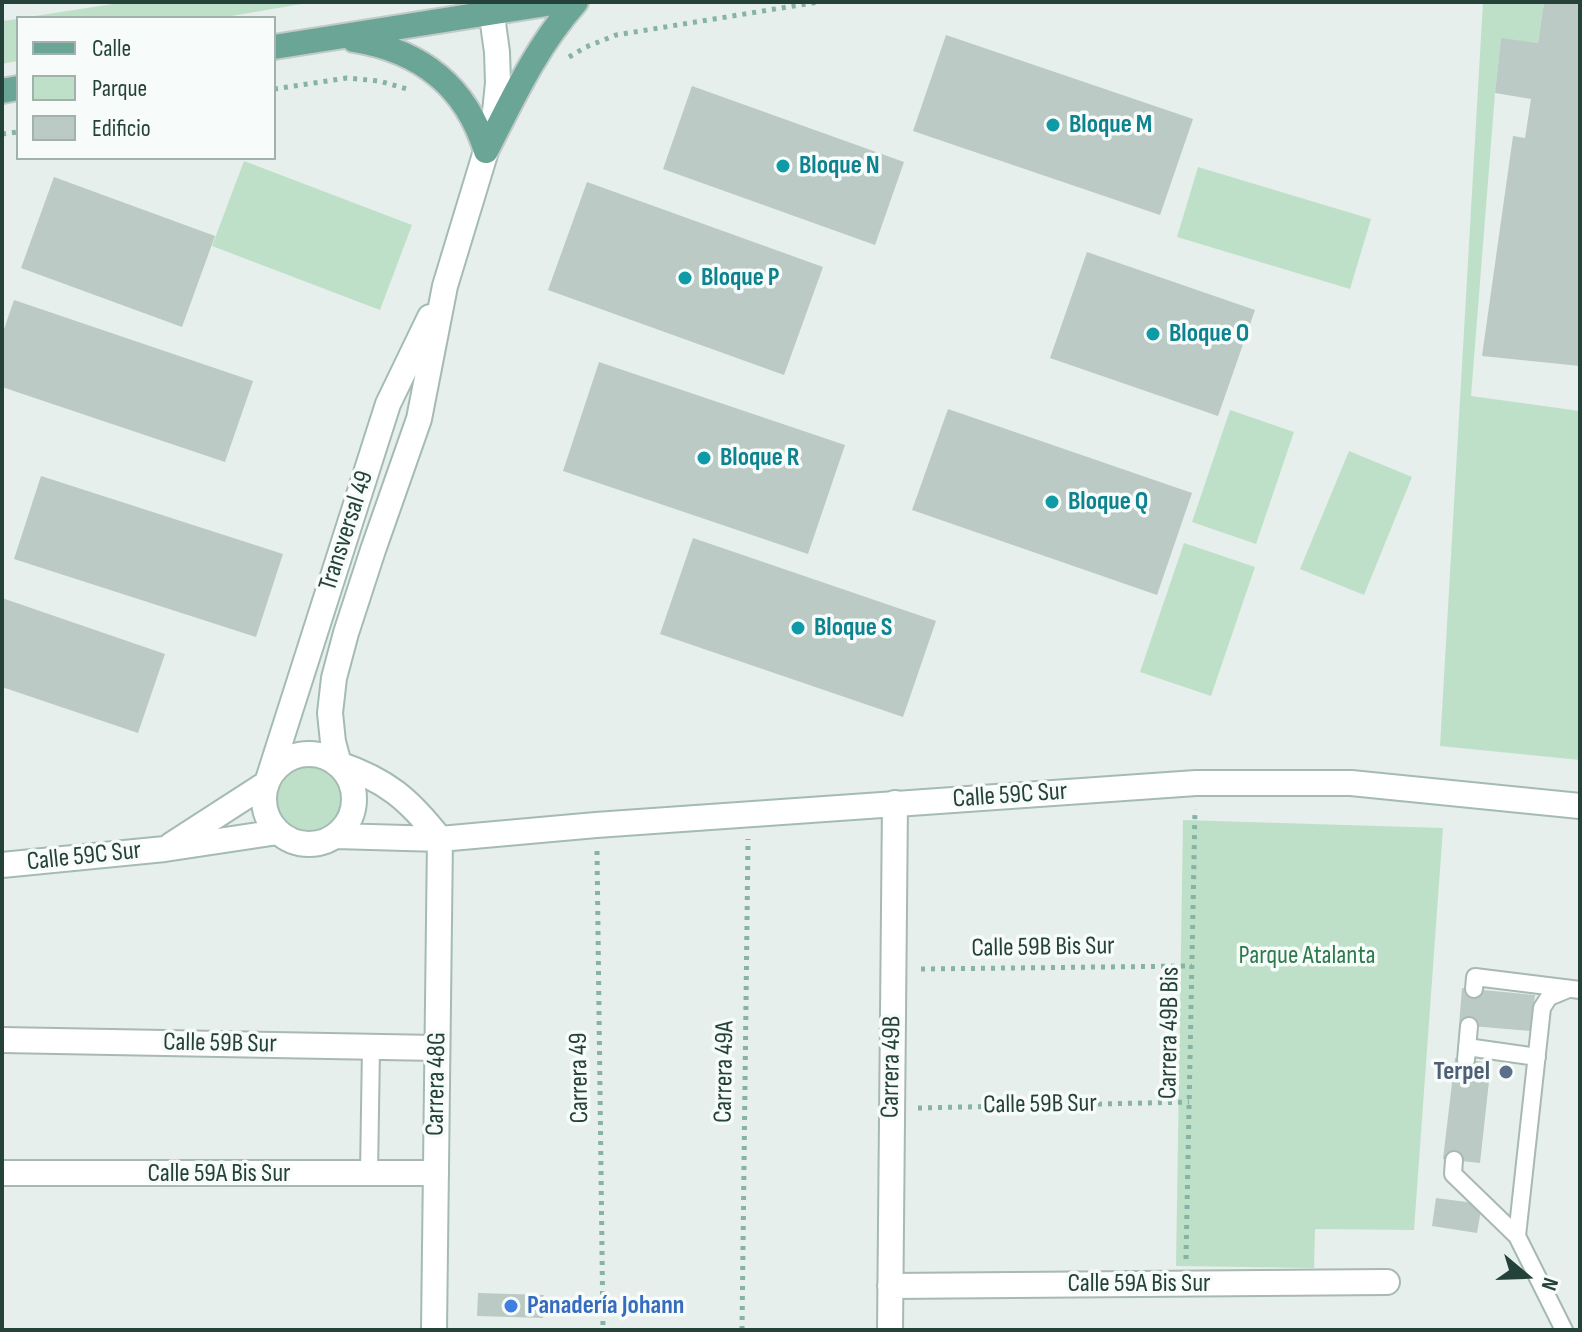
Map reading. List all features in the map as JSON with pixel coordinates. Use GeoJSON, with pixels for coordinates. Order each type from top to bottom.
{"type":"FeatureCollection","features":[{"type":"Feature","properties":{"kind":"main road"},"geometry":{"type":"LineString","coordinates":[[276,47],[491,7],[559,2]]}},
{"type":"Feature","properties":{"kind":"main road"},"geometry":{"type":"LineString","coordinates":[[486,151],[539,50],[576,2]]}},
{"type":"Feature","properties":{"kind":"main road"},"geometry":{"type":"LineString","coordinates":[[336,37],[399,51],[431,69],[448,83],[466,105],[480,131],[486,151]]}},
{"type":"Feature","properties":{"kind":"street","name":"Transversal 49"},"geometry":{"type":"LineString","coordinates":[[339,764],[333,742],[331,694],[346,633],[419,419],[445,286],[495,112],[498,83],[491,7]]}},
{"type":"Feature","properties":{"kind":"street","name":"Transversal 49"},"geometry":{"type":"LineString","coordinates":[[267,783],[388,404],[445,286]]}},
{"type":"Feature","properties":{"kind":"street"},"geometry":{"type":"LineString","coordinates":[[339,764],[350,778],[354,790],[354,804],[344,828],[329,840],[309,845],[286,839],[268,817],[264,796],[272,773],[289,758],[301,754],[323,755],[376,779],[419,811],[440,839]]}},
{"type":"Feature","properties":{"kind":"street","name":"Calle 59C Sur"},"geometry":{"type":"LineString","coordinates":[[165,849],[267,783]]}},
{"type":"Feature","properties":{"kind":"street","name":"Calle 59C Sur"},"geometry":{"type":"LineString","coordinates":[[336,836],[440,839],[596,825],[1196,783],[1351,783],[1580,806]]}},
{"type":"Feature","properties":{"kind":"street","name":"Carrera 49B"},"geometry":{"type":"LineString","coordinates":[[890,1330],[895,803]]}},
{"type":"Feature","properties":{"kind":"street","name":"Calle 59C Sur"},"geometry":{"type":"LineString","coordinates":[[2,865],[165,849],[278,832]]}},
{"type":"Feature","properties":{"kind":"street","name":"Carrera 48G"},"geometry":{"type":"LineString","coordinates":[[434,1330],[440,839]]}},
{"type":"Feature","properties":{"kind":"street","name":"Calle 59B Sur"},"geometry":{"type":"LineString","coordinates":[[2,1040],[437,1048]]}},
{"type":"Feature","properties":{"kind":"street","name":"Calle 59A Bis Sur"},"geometry":{"type":"LineString","coordinates":[[2,1173],[436,1173]]}},
{"type":"Feature","properties":{"kind":"street","name":"Calle 59A Bis Sur"},"geometry":{"type":"LineString","coordinates":[[890,1286],[1387,1282]]}},
{"type":"Feature","properties":{"kind":"lane"},"geometry":{"type":"LineString","coordinates":[[344,540],[373,550]]}},
{"type":"Feature","properties":{"kind":"lane"},"geometry":{"type":"LineString","coordinates":[[1474,989],[1475,977],[1573,990]]}},
{"type":"Feature","properties":{"kind":"lane"},"geometry":{"type":"LineString","coordinates":[[1517,1236],[1542,1008],[1549,997],[1573,990]]}},
{"type":"Feature","properties":{"kind":"lane"},"geometry":{"type":"LineString","coordinates":[[1469,1026],[1466,1053],[1537,1057]]}},
{"type":"Feature","properties":{"kind":"lane"},"geometry":{"type":"LineString","coordinates":[[369,1174],[371,1047]]}},
{"type":"Feature","properties":{"kind":"lane"},"geometry":{"type":"LineString","coordinates":[[1454,1160],[1453,1174],[1517,1236],[1564,1330]]}},
{"type":"Feature","properties":{"kind":"path"},"geometry":{"type":"LineString","coordinates":[[565,60],[586,47],[616,35],[818,2]]}},
{"type":"Feature","properties":{"kind":"path"},"geometry":{"type":"LineString","coordinates":[[276,89],[347,78],[379,81],[416,92]]}},
{"type":"Feature","properties":{"kind":"path","name":"Carrera 49B Bis"},"geometry":{"type":"LineString","coordinates":[[1185,1284],[1196,783]]}},
{"type":"Feature","properties":{"kind":"path","name":"Carrera 49A"},"geometry":{"type":"LineString","coordinates":[[742,1330],[748,814]]}},
{"type":"Feature","properties":{"kind":"path","name":"Carrera 49"},"geometry":{"type":"LineString","coordinates":[[596,825],[603,1330]]}},
{"type":"Feature","properties":{"kind":"path","name":"Calle 59B Bis Sur"},"geometry":{"type":"LineString","coordinates":[[894,969],[1192,966]]}},
{"type":"Feature","properties":{"kind":"path","name":"Calle 59B Sur"},"geometry":{"type":"LineString","coordinates":[[892,1109],[1189,1102]]}},
{"type":"Feature","properties":{"kind":"green space"},"geometry":{"type":"Polygon","coordinates":[[[126,2],[313,2],[232,16],[35,16],[126,2]]]}},
{"type":"Feature","properties":{"kind":"green space"},"geometry":{"type":"Polygon","coordinates":[[[1483,2],[1544,2],[1538,43],[1501,39],[1471,396],[1580,411],[1580,760],[1440,746],[1483,2]]]}},
{"type":"Feature","properties":{"kind":"green space"},"geometry":{"type":"Polygon","coordinates":[[[16,19],[16,61],[2,64],[2,21],[16,19]]]}},
{"type":"Feature","properties":{"kind":"green space"},"geometry":{"type":"Polygon","coordinates":[[[244,161],[412,225],[380,310],[212,246],[244,161]]]}},
{"type":"Feature","properties":{"kind":"green space"},"geometry":{"type":"Polygon","coordinates":[[[1198,167],[1371,219],[1350,289],[1177,237],[1198,167]]]}},
{"type":"Feature","properties":{"kind":"green space"},"geometry":{"type":"Polygon","coordinates":[[[1230,410],[1294,432],[1256,544],[1192,522],[1230,410]]]}},
{"type":"Feature","properties":{"kind":"green space"},"geometry":{"type":"Polygon","coordinates":[[[1349,451],[1412,477],[1364,595],[1300,569],[1349,451]]]}},
{"type":"Feature","properties":{"kind":"green space"},"geometry":{"type":"Polygon","coordinates":[[[1184,543],[1255,567],[1211,696],[1140,672],[1184,543]]]}},
{"type":"Feature","properties":{"kind":"green space"},"geometry":{"type":"Polygon","coordinates":[[[310,754],[327,758],[342,767],[351,782],[355,799],[351,816],[342,831],[327,840],[310,844],[293,840],[278,831],[269,816],[265,799],[269,782],[278,767],[293,758],[310,754]]]}},
{"type":"Feature","properties":{"kind":"green space","name":"Parque Atalanta"},"geometry":{"type":"Polygon","coordinates":[[[1183,820],[1443,828],[1414,1230],[1315,1229],[1314,1268],[1176,1266],[1183,820]]]}},
{"type":"Feature","properties":{"kind":"building"},"geometry":{"type":"Polygon","coordinates":[[[1544,2],[1580,2],[1580,366],[1482,356],[1513,136],[1525,138],[1531,99],[1495,93],[1501,38],[1538,43],[1544,2]]]}},
{"type":"Feature","properties":{"kind":"building","name":"Bloque M"},"geometry":{"type":"Polygon","coordinates":[[[946,35],[1193,119],[1160,215],[913,131],[946,35]]]}},
{"type":"Feature","properties":{"kind":"building","name":"Bloque N"},"geometry":{"type":"Polygon","coordinates":[[[692,86],[904,162],[875,245],[663,169],[692,86]]]}},
{"type":"Feature","properties":{"kind":"building"},"geometry":{"type":"Polygon","coordinates":[[[54,177],[215,236],[182,327],[21,268],[54,177]]]}},
{"type":"Feature","properties":{"kind":"building","name":"Bloque P"},"geometry":{"type":"Polygon","coordinates":[[[587,182],[823,267],[784,375],[548,290],[587,182]]]}},
{"type":"Feature","properties":{"kind":"building","name":"Bloque O"},"geometry":{"type":"Polygon","coordinates":[[[1087,252],[1255,310],[1218,416],[1050,358],[1087,252]]]}},
{"type":"Feature","properties":{"kind":"building"},"geometry":{"type":"Polygon","coordinates":[[[14,300],[253,381],[225,462],[2,387],[2,335],[14,300]]]}},
{"type":"Feature","properties":{"kind":"building","name":"Bloque R"},"geometry":{"type":"Polygon","coordinates":[[[599,362],[845,445],[808,554],[563,471],[599,362]]]}},
{"type":"Feature","properties":{"kind":"building","name":"Bloque Q"},"geometry":{"type":"Polygon","coordinates":[[[948,409],[1192,493],[1157,595],[912,510],[948,409]]]}},
{"type":"Feature","properties":{"kind":"building"},"geometry":{"type":"Polygon","coordinates":[[[41,476],[283,554],[256,637],[14,559],[41,476]]]}},
{"type":"Feature","properties":{"kind":"building","name":"Bloque S"},"geometry":{"type":"Polygon","coordinates":[[[693,538],[936,621],[903,717],[660,634],[693,538]]]}},
{"type":"Feature","properties":{"kind":"building"},"geometry":{"type":"Polygon","coordinates":[[[2,598],[165,654],[138,733],[2,687],[2,598]]]}},
{"type":"Feature","properties":{"kind":"building"},"geometry":{"type":"Polygon","coordinates":[[[1462,988],[1535,995],[1531,1031],[1459,1025],[1462,988]]]}},
{"type":"Feature","properties":{"kind":"building"},"geometry":{"type":"Polygon","coordinates":[[[1455,1058],[1491,1063],[1480,1163],[1443,1159],[1455,1058]]]}},
{"type":"Feature","properties":{"kind":"building"},"geometry":{"type":"Polygon","coordinates":[[[1436,1198],[1482,1204],[1477,1233],[1432,1226],[1436,1198]]]}},
{"type":"Feature","properties":{"kind":"building","name":"Panadería Johann"},"geometry":{"type":"Polygon","coordinates":[[[478,1293],[544,1295],[543,1318],[477,1316],[478,1293]]]}},
{"type":"Feature","properties":{"kind":"place","name":"Bloque M"},"geometry":{"type":"Point","coordinates":[1053,125]}},
{"type":"Feature","properties":{"kind":"place","name":"Bloque N"},"geometry":{"type":"Point","coordinates":[783,166]}},
{"type":"Feature","properties":{"kind":"place","name":"Bloque P"},"geometry":{"type":"Point","coordinates":[685,278]}},
{"type":"Feature","properties":{"kind":"place","name":"Bloque O"},"geometry":{"type":"Point","coordinates":[1153,334]}},
{"type":"Feature","properties":{"kind":"place","name":"Bloque R"},"geometry":{"type":"Point","coordinates":[704,458]}},
{"type":"Feature","properties":{"kind":"place","name":"Bloque Q"},"geometry":{"type":"Point","coordinates":[1052,502]}},
{"type":"Feature","properties":{"kind":"place","name":"Bloque S"},"geometry":{"type":"Point","coordinates":[798,628]}},
{"type":"Feature","properties":{"kind":"place","name":"Terpel"},"geometry":{"type":"Point","coordinates":[1506,1072]}},
{"type":"Feature","properties":{"kind":"place","name":"Panadería Johann"},"geometry":{"type":"Point","coordinates":[511,1306]}}]}
